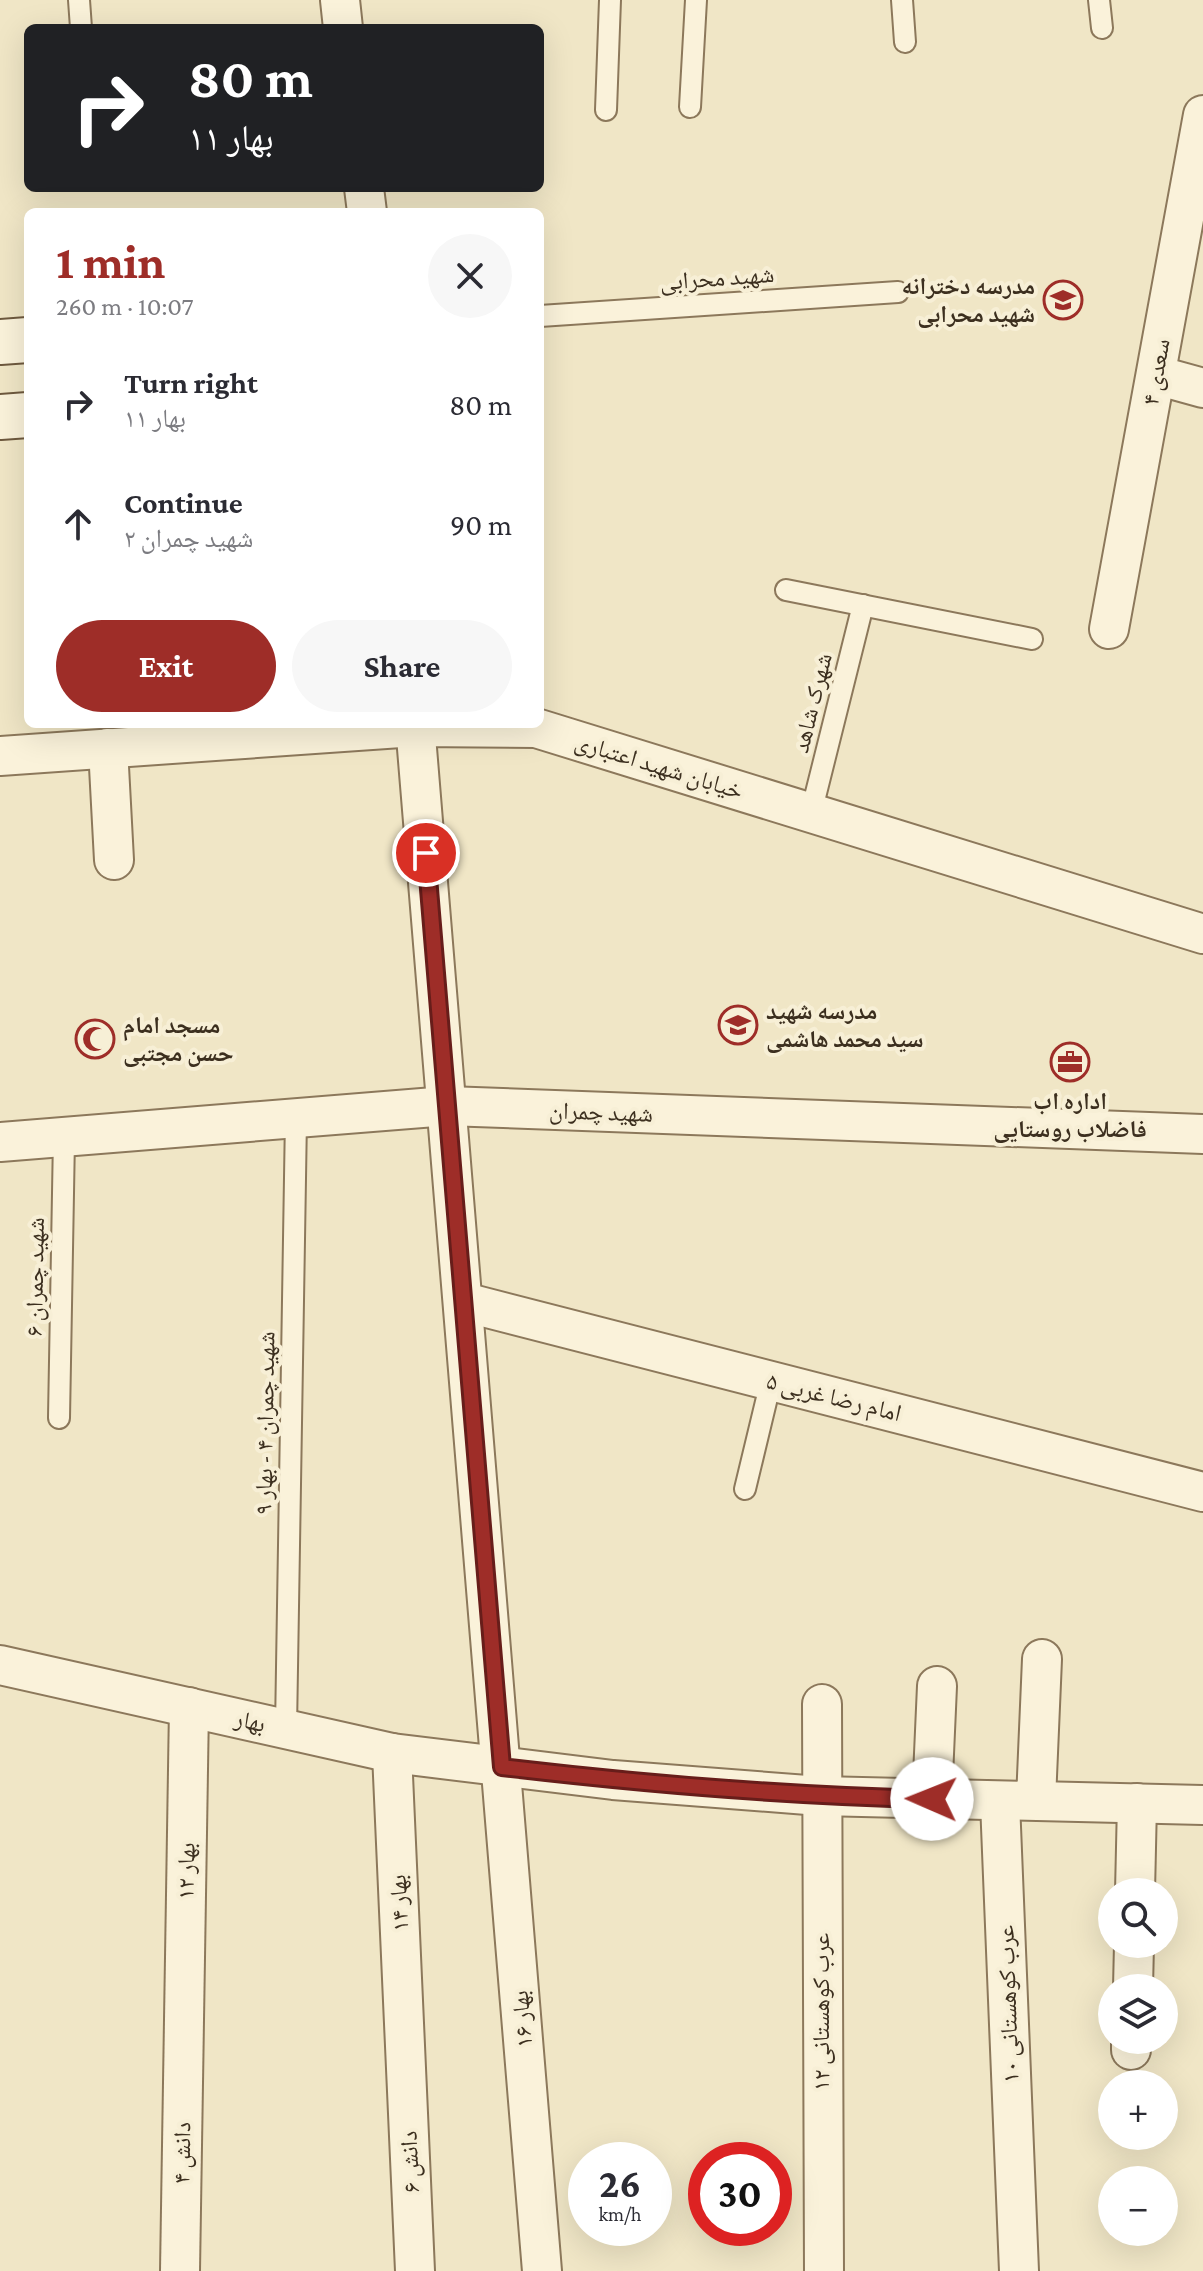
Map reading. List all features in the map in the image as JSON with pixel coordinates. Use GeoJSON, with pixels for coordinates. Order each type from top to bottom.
{"type":"FeatureCollection","features":[{"type":"Feature","properties":{"kind":"street"},"geometry":{"type":"LineString","coordinates":[[340,0],[343,24]]}},
{"type":"Feature","properties":{"kind":"street","name":"سعدی ۴"},"geometry":{"type":"LineString","coordinates":[[1109,629],[1202,128]]}},
{"type":"Feature","properties":{"kind":"street"},"geometry":{"type":"LineString","coordinates":[[0,342],[24,340]]}},
{"type":"Feature","properties":{"kind":"street"},"geometry":{"type":"LineString","coordinates":[[1156,375],[1203,388]]}},
{"type":"Feature","properties":{"kind":"street"},"geometry":{"type":"LineString","coordinates":[[0,417],[24,415]]}},
{"type":"Feature","properties":{"kind":"street","name":"خیابان شهید اعتباری"},"geometry":{"type":"LineString","coordinates":[[0,756],[121,740],[373,728]]}},
{"type":"Feature","properties":{"kind":"street","name":"بهار ۱۶"},"geometry":{"type":"LineString","coordinates":[[415,728],[542,2271]]}},
{"type":"Feature","properties":{"kind":"street","name":"خیابان شهید اعتباری"},"geometry":{"type":"LineString","coordinates":[[536,728],[1203,934]]}},
{"type":"Feature","properties":{"kind":"street"},"geometry":{"type":"LineString","coordinates":[[114,860],[121,740]]}},
{"type":"Feature","properties":{"kind":"street","name":"شهید چمران"},"geometry":{"type":"LineString","coordinates":[[0,1142],[447,1106],[1203,1134]]}},
{"type":"Feature","properties":{"kind":"street","name":"امام رضا غربی ۵"},"geometry":{"type":"LineString","coordinates":[[464,1302],[1203,1492]]}},
{"type":"Feature","properties":{"kind":"street","name":"عرب کوهستانی ۱۰"},"geometry":{"type":"LineString","coordinates":[[1019,2271],[1015,2206],[1018,1801],[1042,1659]]}},
{"type":"Feature","properties":{"kind":"street","name":"بهار"},"geometry":{"type":"LineString","coordinates":[[0,1665],[392,1753],[502,1767],[684,1787],[820,1796],[1203,1805]]}},
{"type":"Feature","properties":{"kind":"street"},"geometry":{"type":"LineString","coordinates":[[932,1799],[937,1686]]}},
{"type":"Feature","properties":{"kind":"street","name":"عرب کوهستانی ۱۲"},"geometry":{"type":"LineString","coordinates":[[822,1704],[824,2271]]}},
{"type":"Feature","properties":{"kind":"street","name":"بهار ۱۲"},"geometry":{"type":"LineString","coordinates":[[183,2035],[189,1707]]}},
{"type":"Feature","properties":{"kind":"street","name":"بهار ۱۴"},"geometry":{"type":"LineString","coordinates":[[392,1753],[405,2054]]}},
{"type":"Feature","properties":{"kind":"street"},"geometry":{"type":"LineString","coordinates":[[1135,1878],[1137,1803]]}},
{"type":"Feature","properties":{"kind":"street","name":"دانش ۴"},"geometry":{"type":"LineString","coordinates":[[180,2271],[183,2035]]}},
{"type":"Feature","properties":{"kind":"street","name":"دانش ۶"},"geometry":{"type":"LineString","coordinates":[[405,2054],[415,2271]]}},
{"type":"Feature","properties":{"kind":"lane"},"geometry":{"type":"LineString","coordinates":[[79,0],[81,24]]}},
{"type":"Feature","properties":{"kind":"lane"},"geometry":{"type":"LineString","coordinates":[[606,110],[610,0]]}},
{"type":"Feature","properties":{"kind":"lane"},"geometry":{"type":"LineString","coordinates":[[690,107],[696,0]]}},
{"type":"Feature","properties":{"kind":"lane"},"geometry":{"type":"LineString","coordinates":[[902,0],[905,42]]}},
{"type":"Feature","properties":{"kind":"lane"},"geometry":{"type":"LineString","coordinates":[[1099,0],[1102,28]]}},
{"type":"Feature","properties":{"kind":"lane","name":"شهید محرابی"},"geometry":{"type":"LineString","coordinates":[[544,316],[898,292]]}},
{"type":"Feature","properties":{"kind":"lane"},"geometry":{"type":"LineString","coordinates":[[786,590],[1032,639]]}},
{"type":"Feature","properties":{"kind":"lane","name":"شهرک شاهد"},"geometry":{"type":"LineString","coordinates":[[811,813],[863,605]]}},
{"type":"Feature","properties":{"kind":"lane","name":"شهید چمران ۴ - بهار ۹"},"geometry":{"type":"LineString","coordinates":[[286,1729],[296,1117]]}},
{"type":"Feature","properties":{"kind":"lane","name":"شهید چمران ۶"},"geometry":{"type":"LineString","coordinates":[[59,1418],[64,1137]]}},
{"type":"Feature","properties":{"kind":"lane"},"geometry":{"type":"LineString","coordinates":[[745,1489],[771,1381]]}},
{"type":"Feature","properties":{"kind":"place","name":"مدرسه دخترانه شهید محرابی"},"geometry":{"type":"Point","coordinates":[1063,300]}},
{"type":"Feature","properties":{"kind":"place","name":"مدرسه شهید سید محمد هاشمی"},"geometry":{"type":"Point","coordinates":[738,1025]}},
{"type":"Feature","properties":{"kind":"place","name":"مسجد امام حسن مجتبی"},"geometry":{"type":"Point","coordinates":[95,1039]}},
{"type":"Feature","properties":{"kind":"place","name":"اداره اب فاضلاب روستایی"},"geometry":{"type":"Point","coordinates":[1070,1062]}},
{"type":"Feature","properties":{"kind":"route"},"geometry":{"type":"LineString","coordinates":[[426,853],[502,1767],[684,1787],[820,1796],[932,1799]]}}]}
